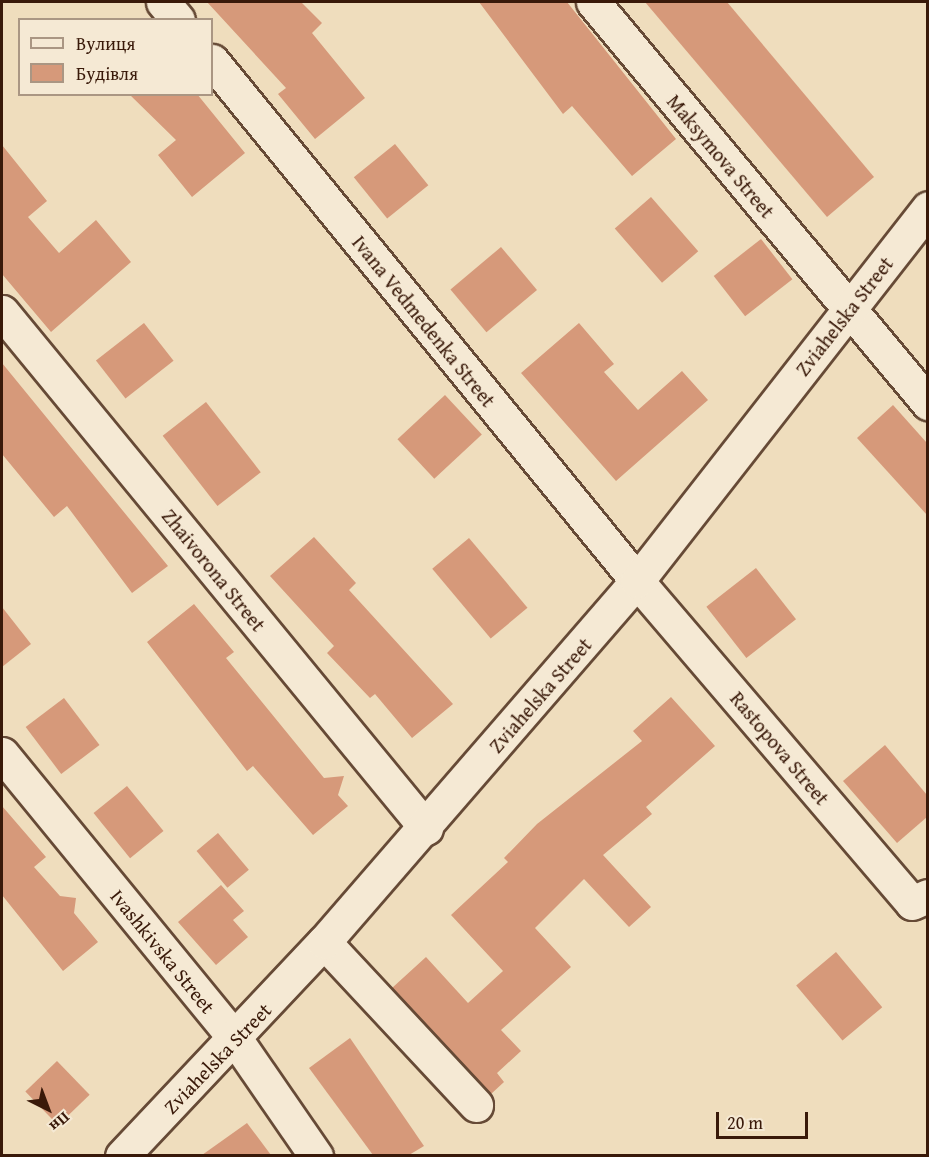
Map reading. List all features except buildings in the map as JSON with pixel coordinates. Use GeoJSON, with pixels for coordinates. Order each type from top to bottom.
{"type":"FeatureCollection","features":[{"type":"Feature","properties":{"kind":"street"},"geometry":{"type":"LineString","coordinates":[[163,2],[176,18]]}},
{"type":"Feature","properties":{"kind":"street","name":"Maksymova Street"},"geometry":{"type":"LineString","coordinates":[[593,2],[848,311],[927,403]]}},
{"type":"Feature","properties":{"kind":"street","name":"Ivana Vedmedenka Street"},"geometry":{"type":"LineString","coordinates":[[213,62],[637,581]]}},
{"type":"Feature","properties":{"kind":"street","name":"Zviahelska Street"},"geometry":{"type":"LineString","coordinates":[[122,1155],[236,1040],[324,942],[426,828],[637,581],[927,208]]}},
{"type":"Feature","properties":{"kind":"street","name":"Zhaivorona Street"},"geometry":{"type":"LineString","coordinates":[[2,312],[426,828]]}},
{"type":"Feature","properties":{"kind":"street","name":"Rastopova Street"},"geometry":{"type":"LineString","coordinates":[[637,581],[912,903],[927,896]]}},
{"type":"Feature","properties":{"kind":"street","name":"Ivashkivska Street"},"geometry":{"type":"LineString","coordinates":[[2,754],[236,1040],[316,1155]]}},
{"type":"Feature","properties":{"kind":"street"},"geometry":{"type":"LineString","coordinates":[[324,942],[476,1105]]}}]}
